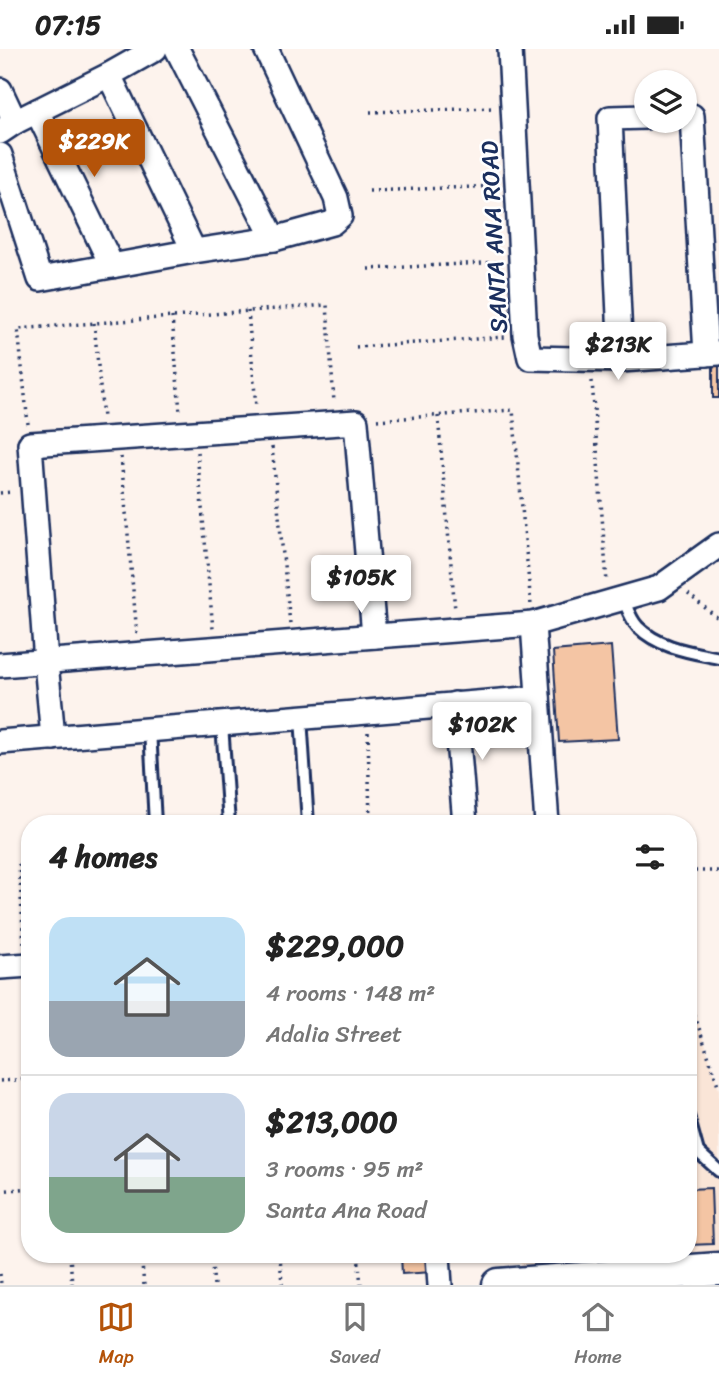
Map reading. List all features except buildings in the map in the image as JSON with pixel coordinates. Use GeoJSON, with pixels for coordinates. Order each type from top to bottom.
{"type":"FeatureCollection","features":[{"type":"Feature","properties":{"kind":"street"},"geometry":{"type":"LineString","coordinates":[[0,90],[7,127],[155,49]]}},
{"type":"Feature","properties":{"kind":"street"},"geometry":{"type":"LineString","coordinates":[[177,49],[274,239]]}},
{"type":"Feature","properties":{"kind":"street"},"geometry":{"type":"LineString","coordinates":[[0,155],[40,279],[274,239],[332,223],[340,216],[336,198],[266,49]]}},
{"type":"Feature","properties":{"kind":"street","name":"SANTA ANA ROAD"},"geometry":{"type":"LineString","coordinates":[[510,49],[525,335],[530,358],[621,360],[712,353]]}},
{"type":"Feature","properties":{"kind":"street"},"geometry":{"type":"LineString","coordinates":[[109,75],[194,251]]}},
{"type":"Feature","properties":{"kind":"street"},"geometry":{"type":"LineString","coordinates":[[37,111],[112,266]]}},
{"type":"Feature","properties":{"kind":"street"},"geometry":{"type":"LineString","coordinates":[[621,360],[610,118],[634,117]]}},
{"type":"Feature","properties":{"kind":"street"},"geometry":{"type":"LineString","coordinates":[[693,133],[712,353]]}},
{"type":"Feature","properties":{"kind":"street"},"geometry":{"type":"LineString","coordinates":[[52,738],[30,444],[346,422],[374,636]]}},
{"type":"Feature","properties":{"kind":"street"},"geometry":{"type":"LineString","coordinates":[[0,665],[533,624],[659,588],[719,545]]}},
{"type":"Feature","properties":{"kind":"street"},"geometry":{"type":"LineString","coordinates":[[533,624],[546,815]]}},
{"type":"Feature","properties":{"kind":"street"},"geometry":{"type":"LineString","coordinates":[[0,742],[538,698]]}},
{"type":"Feature","properties":{"kind":"street"},"geometry":{"type":"LineString","coordinates":[[455,704],[464,815]]}},
{"type":"Feature","properties":{"kind":"street"},"geometry":{"type":"LineString","coordinates":[[0,967],[21,966]]}},
{"type":"Feature","properties":{"kind":"street"},"geometry":{"type":"LineString","coordinates":[[439,1263],[440,1285]]}},
{"type":"Feature","properties":{"kind":"street"},"geometry":{"type":"LineString","coordinates":[[499,1285],[719,1269]]}},
{"type":"Feature","properties":{"kind":"lane"},"geometry":{"type":"LineString","coordinates":[[616,600],[637,626],[659,642],[719,658]]}},
{"type":"Feature","properties":{"kind":"lane"},"geometry":{"type":"LineString","coordinates":[[301,717],[307,815]]}},
{"type":"Feature","properties":{"kind":"lane"},"geometry":{"type":"LineString","coordinates":[[222,724],[228,815]]}},
{"type":"Feature","properties":{"kind":"lane"},"geometry":{"type":"LineString","coordinates":[[150,730],[155,815]]}},
{"type":"Feature","properties":{"kind":"lane"},"geometry":{"type":"LineString","coordinates":[[697,1155],[719,1171]]}},
{"type":"Feature","properties":{"kind":"path"},"geometry":{"type":"LineString","coordinates":[[370,112],[513,107]]}},
{"type":"Feature","properties":{"kind":"path"},"geometry":{"type":"LineString","coordinates":[[369,191],[517,185]]}},
{"type":"Feature","properties":{"kind":"path"},"geometry":{"type":"LineString","coordinates":[[368,269],[521,261]]}},
{"type":"Feature","properties":{"kind":"path"},"geometry":{"type":"LineString","coordinates":[[30,444],[18,329],[327,305],[346,422],[513,410],[533,624]]}},
{"type":"Feature","properties":{"kind":"path"},"geometry":{"type":"LineString","coordinates":[[248,311],[292,642]]}},
{"type":"Feature","properties":{"kind":"path"},"geometry":{"type":"LineString","coordinates":[[172,317],[215,648]]}},
{"type":"Feature","properties":{"kind":"path"},"geometry":{"type":"LineString","coordinates":[[94,323],[112,438],[138,655]]}},
{"type":"Feature","properties":{"kind":"path"},"geometry":{"type":"LineString","coordinates":[[356,347],[525,335]]}},
{"type":"Feature","properties":{"kind":"path"},"geometry":{"type":"LineString","coordinates":[[590,359],[616,600]]}},
{"type":"Feature","properties":{"kind":"path"},"geometry":{"type":"LineString","coordinates":[[438,415],[456,630]]}},
{"type":"Feature","properties":{"kind":"path"},"geometry":{"type":"LineString","coordinates":[[671,580],[719,619]]}},
{"type":"Feature","properties":{"kind":"path"},"geometry":{"type":"LineString","coordinates":[[367,712],[370,815]]}},
{"type":"Feature","properties":{"kind":"path"},"geometry":{"type":"LineString","coordinates":[[19,864],[21,886]]}},
{"type":"Feature","properties":{"kind":"path"},"geometry":{"type":"LineString","coordinates":[[697,871],[719,871]]}},
{"type":"Feature","properties":{"kind":"path"},"geometry":{"type":"LineString","coordinates":[[697,1022],[719,1088]]}},
{"type":"Feature","properties":{"kind":"path"},"geometry":{"type":"LineString","coordinates":[[0,1081],[21,1080]]}},
{"type":"Feature","properties":{"kind":"path"},"geometry":{"type":"LineString","coordinates":[[0,1191],[21,1189]]}},
{"type":"Feature","properties":{"kind":"path"},"geometry":{"type":"LineString","coordinates":[[71,1263],[72,1285]]}},
{"type":"Feature","properties":{"kind":"path"},"geometry":{"type":"LineString","coordinates":[[142,1263],[144,1285]]}},
{"type":"Feature","properties":{"kind":"path"},"geometry":{"type":"LineString","coordinates":[[212,1263],[214,1285]]}},
{"type":"Feature","properties":{"kind":"path"},"geometry":{"type":"LineString","coordinates":[[281,1263],[282,1285]]}},
{"type":"Feature","properties":{"kind":"path"},"geometry":{"type":"LineString","coordinates":[[359,1263],[361,1285]]}},
{"type":"Feature","properties":{"kind":"path"},"geometry":{"type":"LineString","coordinates":[[0,1274],[1,1285]]}},
{"type":"Feature","properties":{"kind":"shaded area"},"geometry":{"type":"Polygon","coordinates":[[[697,1018],[719,1090],[719,1266],[522,1282],[521,1263],[697,1263],[697,1018]]]}}]}
